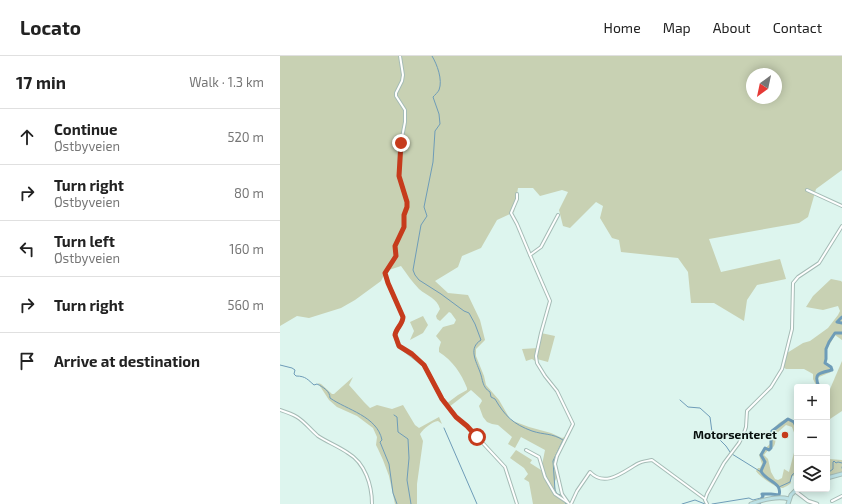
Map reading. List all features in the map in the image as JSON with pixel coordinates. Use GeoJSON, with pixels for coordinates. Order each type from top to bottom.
{"type":"FeatureCollection","features":[{"type":"Feature","properties":{"kind":"main road"},"geometry":{"type":"LineString","coordinates":[[830,477],[842,474]]}},
{"type":"Feature","properties":{"kind":"main road"},"geometry":{"type":"LineString","coordinates":[[751,504],[765,500],[780,499],[789,502],[794,492]]}},
{"type":"Feature","properties":{"kind":"street"},"geometry":{"type":"LineString","coordinates":[[400,56],[403,75],[396,96],[405,110],[405,122],[400,148],[399,176],[407,202],[407,207],[404,215],[404,227],[395,246],[396,256],[385,273],[386,279],[403,317],[402,322],[395,333],[398,345],[424,365],[442,399],[456,417],[469,428],[504,467],[517,504]]}},
{"type":"Feature","properties":{"kind":"street"},"geometry":{"type":"LineString","coordinates":[[807,190],[842,206]]}},
{"type":"Feature","properties":{"kind":"street"},"geometry":{"type":"LineString","coordinates":[[517,194],[517,199],[511,213],[550,299],[536,356],[537,363],[545,376],[558,391],[573,424],[557,456],[555,464],[562,494],[569,503]]}},
{"type":"Feature","properties":{"kind":"street"},"geometry":{"type":"LineString","coordinates":[[530,256],[541,247],[558,215]]}},
{"type":"Feature","properties":{"kind":"street"},"geometry":{"type":"LineString","coordinates":[[705,500],[724,463],[739,443],[744,433],[747,411],[771,387],[782,369],[792,329],[793,283],[798,277],[819,264],[842,226]]}},
{"type":"Feature","properties":{"kind":"street"},"geometry":{"type":"LineString","coordinates":[[280,410],[298,418],[318,436],[355,458],[368,479],[372,492],[372,504]]}},
{"type":"Feature","properties":{"kind":"street"},"geometry":{"type":"LineString","coordinates":[[526,450],[539,458],[545,477],[555,494],[569,503]]}},
{"type":"Feature","properties":{"kind":"street"},"geometry":{"type":"LineString","coordinates":[[569,503],[590,472],[601,479],[608,480],[625,472],[640,462],[652,460],[683,482],[705,500],[707,504]]}},
{"type":"Feature","properties":{"kind":"street"},"geometry":{"type":"LineString","coordinates":[[798,492],[809,502],[817,504]]}},
{"type":"Feature","properties":{"kind":"street"},"geometry":{"type":"LineString","coordinates":[[832,501],[842,496]]}},
{"type":"Feature","properties":{"kind":"green space"},"geometry":{"type":"Polygon","coordinates":[[[280,56],[842,56],[842,170],[816,189],[808,217],[799,223],[709,239],[721,272],[780,259],[786,279],[757,285],[747,300],[744,321],[714,303],[691,303],[688,272],[678,258],[621,252],[619,240],[612,238],[600,218],[603,206],[596,202],[570,228],[563,226],[559,210],[568,192],[562,190],[540,196],[533,188],[518,188],[514,212],[497,220],[481,248],[462,256],[458,267],[435,281],[448,293],[468,295],[480,320],[485,340],[476,349],[476,356],[486,385],[499,400],[510,419],[562,438],[565,437],[556,456],[555,471],[557,477],[554,483],[557,495],[563,497],[567,504],[533,504],[529,482],[524,479],[528,474],[524,468],[510,458],[516,450],[532,460],[530,463],[541,470],[545,450],[521,437],[515,448],[508,444],[512,437],[498,425],[487,422],[483,417],[479,406],[482,401],[481,399],[471,390],[449,407],[446,404],[467,390],[459,372],[448,359],[439,352],[441,342],[436,336],[443,327],[454,324],[456,320],[449,312],[440,321],[437,319],[436,316],[440,309],[437,302],[419,289],[401,266],[386,271],[381,281],[355,300],[341,308],[309,318],[297,316],[280,326],[280,56]]]}},
{"type":"Feature","properties":{"kind":"green space"},"geometry":{"type":"Polygon","coordinates":[[[831,279],[842,282],[842,340],[835,335],[826,351],[827,357],[824,363],[831,367],[831,372],[819,377],[817,380],[819,384],[816,384],[813,379],[813,374],[804,369],[786,369],[783,367],[787,353],[803,343],[810,341],[828,328],[840,311],[838,306],[823,310],[806,307],[813,296],[831,279]]]}},
{"type":"Feature","properties":{"kind":"green space"},"geometry":{"type":"Polygon","coordinates":[[[423,316],[428,325],[423,333],[410,340],[414,331],[410,322],[423,316]]]}},
{"type":"Feature","properties":{"kind":"green space"},"geometry":{"type":"Polygon","coordinates":[[[541,333],[555,336],[548,362],[537,359],[535,361],[532,359],[526,361],[522,349],[538,348],[541,333]]]}},
{"type":"Feature","properties":{"kind":"green space"},"geometry":{"type":"Polygon","coordinates":[[[842,361],[842,411],[830,419],[830,389],[842,361]]]}},
{"type":"Feature","properties":{"kind":"green space"},"geometry":{"type":"Polygon","coordinates":[[[353,377],[349,385],[370,408],[377,405],[392,409],[403,405],[415,425],[419,428],[439,417],[442,424],[438,421],[433,423],[420,434],[423,441],[417,484],[417,504],[395,504],[389,476],[376,445],[377,437],[373,428],[357,416],[337,407],[329,400],[318,383],[334,394],[353,377]]]}},
{"type":"Feature","properties":{"kind":"green space"},"geometry":{"type":"Polygon","coordinates":[[[787,418],[794,421],[794,433],[792,427],[786,425],[776,434],[774,446],[764,455],[768,459],[771,472],[775,479],[778,480],[782,478],[784,469],[789,472],[794,453],[794,476],[791,477],[791,483],[783,488],[768,482],[756,471],[762,464],[759,455],[771,443],[770,432],[779,423],[787,418]]]}},
{"type":"Feature","properties":{"kind":"green space"},"geometry":{"type":"Polygon","coordinates":[[[830,459],[842,460],[842,472],[830,475],[830,459]]]}},
{"type":"Feature","properties":{"kind":"waterway"},"geometry":{"type":"LineString","coordinates":[[432,56],[436,63],[440,77],[439,90],[433,97],[439,114],[440,124],[435,131],[433,162],[424,207],[427,216],[421,225],[413,270],[419,280],[469,313],[481,340],[475,347],[474,355],[483,383],[485,388],[490,392],[491,397],[495,399],[506,415],[525,428],[555,436],[563,440],[553,461],[555,490],[557,494],[561,495],[566,504]]}},
{"type":"Feature","properties":{"kind":"waterway"},"geometry":{"type":"LineString","coordinates":[[842,317],[837,322],[842,323]]}},
{"type":"Feature","properties":{"kind":"waterway"},"geometry":{"type":"LineString","coordinates":[[818,384],[818,374],[832,370],[831,367],[825,363],[826,349],[829,342],[835,333],[842,333]]}},
{"type":"Feature","properties":{"kind":"waterway"},"geometry":{"type":"LineString","coordinates":[[280,365],[292,368],[295,370],[294,374],[296,376],[305,378],[314,385],[317,384],[322,386],[327,391],[330,398],[360,414],[374,425],[379,432],[382,440],[380,442],[389,464],[393,493],[397,504]]}},
{"type":"Feature","properties":{"kind":"waterway"},"geometry":{"type":"LineString","coordinates":[[680,400],[688,407],[700,408],[710,417],[712,432],[730,452]]}},
{"type":"Feature","properties":{"kind":"waterway"},"geometry":{"type":"LineString","coordinates":[[394,415],[397,417],[398,432],[408,439],[409,458],[407,480],[411,504]]}},
{"type":"Feature","properties":{"kind":"waterway"},"geometry":{"type":"LineString","coordinates":[[759,504],[763,496],[762,494],[779,495],[780,491],[776,484],[766,477],[761,471],[765,462],[761,455],[765,448],[769,450],[771,448],[772,431],[788,419],[794,422]]}},
{"type":"Feature","properties":{"kind":"waterway"},"geometry":{"type":"LineString","coordinates":[[444,428],[477,504]]}},
{"type":"Feature","properties":{"kind":"waterway"},"geometry":{"type":"LineString","coordinates":[[732,454],[761,472]]}},
{"type":"Feature","properties":{"kind":"waterway"},"geometry":{"type":"LineString","coordinates":[[830,471],[833,469],[834,461],[836,463],[842,463]]}},
{"type":"Feature","properties":{"kind":"waterway"},"geometry":{"type":"LineString","coordinates":[[779,487],[790,482],[794,473]]}},
{"type":"Feature","properties":{"kind":"waterway"},"geometry":{"type":"LineString","coordinates":[[712,504],[749,498],[753,500],[761,498]]}},
{"type":"Feature","properties":{"kind":"waterway"},"geometry":{"type":"LineString","coordinates":[[682,504],[695,500],[705,504]]}},
{"type":"Feature","properties":{"kind":"place","name":"Motorsenteret"},"geometry":{"type":"Point","coordinates":[785,435]}},
{"type":"Feature","properties":{"kind":"route"},"geometry":{"type":"LineString","coordinates":[[401,143],[399,176],[407,202],[407,207],[404,215],[404,227],[395,246],[396,256],[385,273],[404,319],[395,335],[398,345],[412,354],[424,365],[442,399],[460,422],[467,426],[477,437]]}}]}
